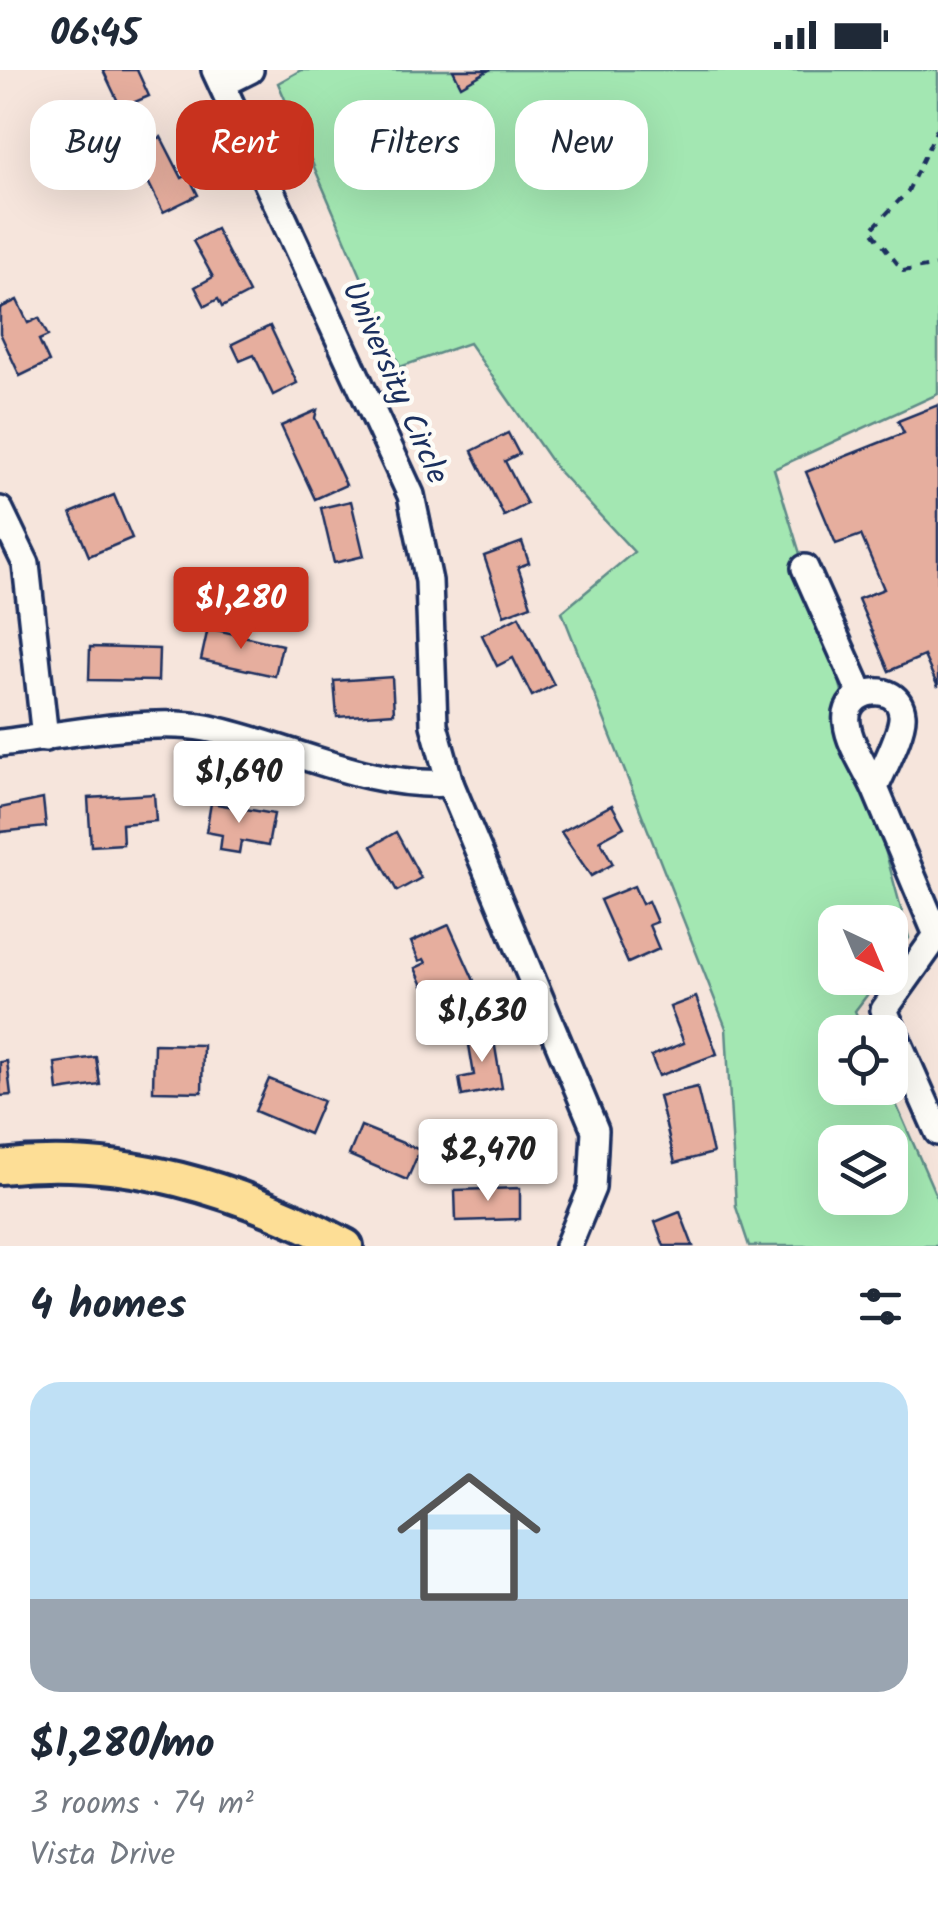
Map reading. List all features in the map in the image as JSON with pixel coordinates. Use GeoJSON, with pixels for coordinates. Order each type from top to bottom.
{"type":"FeatureCollection","features":[{"type":"Feature","properties":{"kind":"main road"},"geometry":{"type":"LineString","coordinates":[[0,1167],[67,1164],[163,1175],[216,1188],[270,1208],[346,1246]]}},
{"type":"Feature","properties":{"kind":"street"},"geometry":{"type":"LineString","coordinates":[[218,77],[250,70]]}},
{"type":"Feature","properties":{"kind":"street","name":"University Circle"},"geometry":{"type":"LineString","coordinates":[[218,77],[411,495],[429,581],[434,725],[450,783],[595,1130],[592,1188],[568,1246]]}},
{"type":"Feature","properties":{"kind":"street"},"geometry":{"type":"LineString","coordinates":[[0,510],[26,564],[46,738]]}},
{"type":"Feature","properties":{"kind":"street"},"geometry":{"type":"LineString","coordinates":[[805,568],[861,694]]}},
{"type":"Feature","properties":{"kind":"street"},"geometry":{"type":"LineString","coordinates":[[875,788],[903,718],[900,705],[892,696],[872,691],[861,694],[847,711],[847,725],[938,934],[884,1010],[938,1132]]}},
{"type":"Feature","properties":{"kind":"street"},"geometry":{"type":"LineString","coordinates":[[0,743],[174,724],[206,728],[374,778],[416,785],[450,783]]}},
{"type":"Feature","properties":{"kind":"path"},"geometry":{"type":"LineString","coordinates":[[938,126],[908,191],[871,230],[903,271],[938,264]]}},
{"type":"Feature","properties":{"kind":"green space"},"geometry":{"type":"Polygon","coordinates":[[[301,70],[938,70],[938,394],[774,469],[840,684],[900,905],[818,905],[818,995],[867,995],[855,1011],[857,1015],[818,1015],[818,1105],[896,1105],[905,1125],[818,1125],[818,1215],[908,1215],[908,1131],[938,1200],[938,1246],[749,1246],[736,1207],[726,1028],[562,612],[634,552],[556,468],[469,343],[400,367],[314,167],[314,100],[285,100],[278,83],[301,70]]]}},
{"type":"Feature","properties":{"kind":"building"},"geometry":{"type":"Polygon","coordinates":[[[103,70],[137,70],[149,96],[117,100],[103,70]]]}},
{"type":"Feature","properties":{"kind":"building"},"geometry":{"type":"Polygon","coordinates":[[[453,70],[489,70],[461,86],[453,70]]]}},
{"type":"Feature","properties":{"kind":"building"},"geometry":{"type":"Polygon","coordinates":[[[161,137],[176,166],[176,190],[196,190],[198,195],[163,212],[152,190],[156,190],[156,140],[161,137]]]}},
{"type":"Feature","properties":{"kind":"building"},"geometry":{"type":"Polygon","coordinates":[[[216,229],[249,293],[222,307],[218,299],[205,306],[195,287],[213,277],[193,241],[216,229]]]}},
{"type":"Feature","properties":{"kind":"building"},"geometry":{"type":"Polygon","coordinates":[[[17,300],[28,323],[39,318],[48,336],[39,340],[49,362],[20,376],[0,333],[0,308],[17,300]]]}},
{"type":"Feature","properties":{"kind":"building"},"geometry":{"type":"Polygon","coordinates":[[[270,326],[297,383],[273,395],[254,355],[240,361],[232,344],[270,326]]]}},
{"type":"Feature","properties":{"kind":"building"},"geometry":{"type":"Polygon","coordinates":[[[938,405],[938,687],[924,656],[889,671],[858,599],[884,589],[861,535],[836,544],[806,472],[904,433],[898,421],[938,405]]]}},
{"type":"Feature","properties":{"kind":"building"},"geometry":{"type":"Polygon","coordinates":[[[317,410],[315,418],[346,485],[315,499],[281,426],[317,410]]]}},
{"type":"Feature","properties":{"kind":"building"},"geometry":{"type":"Polygon","coordinates":[[[508,433],[519,454],[505,461],[527,504],[504,516],[472,451],[508,433]]]}},
{"type":"Feature","properties":{"kind":"building"},"geometry":{"type":"Polygon","coordinates":[[[114,495],[132,538],[89,556],[71,513],[114,495]]]}},
{"type":"Feature","properties":{"kind":"building"},"geometry":{"type":"Polygon","coordinates":[[[351,501],[364,556],[334,563],[321,508],[351,501]]]}},
{"type":"Feature","properties":{"kind":"building"},"geometry":{"type":"Polygon","coordinates":[[[522,542],[529,563],[518,567],[531,605],[504,615],[484,556],[522,542]]]}},
{"type":"Feature","properties":{"kind":"building"},"geometry":{"type":"Polygon","coordinates":[[[519,616],[554,685],[532,696],[513,658],[497,666],[482,635],[519,616]]]}},
{"type":"Feature","properties":{"kind":"building"},"geometry":{"type":"Polygon","coordinates":[[[208,628],[282,645],[275,676],[201,660],[208,628]]]}},
{"type":"Feature","properties":{"kind":"building"},"geometry":{"type":"Polygon","coordinates":[[[90,647],[159,649],[158,681],[89,680],[90,647]]]}},
{"type":"Feature","properties":{"kind":"building"},"geometry":{"type":"Polygon","coordinates":[[[392,677],[394,713],[337,717],[334,681],[392,677]]]}},
{"type":"Feature","properties":{"kind":"building"},"geometry":{"type":"Polygon","coordinates":[[[154,794],[156,821],[122,824],[123,844],[91,846],[88,798],[154,794]]]}},
{"type":"Feature","properties":{"kind":"building"},"geometry":{"type":"Polygon","coordinates":[[[43,799],[46,827],[0,832],[0,808],[43,799]]]}},
{"type":"Feature","properties":{"kind":"building"},"geometry":{"type":"Polygon","coordinates":[[[211,803],[274,814],[268,846],[241,841],[239,853],[220,850],[222,835],[206,832],[211,803]]]}},
{"type":"Feature","properties":{"kind":"building"},"geometry":{"type":"Polygon","coordinates":[[[612,805],[624,827],[600,840],[613,864],[591,876],[561,832],[612,805]]]}},
{"type":"Feature","properties":{"kind":"building"},"geometry":{"type":"Polygon","coordinates":[[[396,832],[421,878],[397,891],[372,846],[396,832]]]}},
{"type":"Feature","properties":{"kind":"building"},"geometry":{"type":"Polygon","coordinates":[[[634,886],[642,904],[648,901],[657,922],[649,925],[659,949],[628,963],[600,900],[634,886]]]}},
{"type":"Feature","properties":{"kind":"building"},"geometry":{"type":"Polygon","coordinates":[[[449,925],[475,983],[431,1003],[415,968],[426,963],[424,959],[419,961],[411,942],[449,925]]]}},
{"type":"Feature","properties":{"kind":"building"},"geometry":{"type":"Polygon","coordinates":[[[696,997],[717,1054],[659,1076],[651,1056],[684,1043],[670,1007],[696,997]]]}},
{"type":"Feature","properties":{"kind":"building"},"geometry":{"type":"Polygon","coordinates":[[[492,1029],[502,1088],[462,1096],[459,1078],[474,1075],[467,1033],[492,1029]]]}},
{"type":"Feature","properties":{"kind":"building"},"geometry":{"type":"Polygon","coordinates":[[[154,1044],[203,1045],[202,1092],[153,1091],[154,1044]]]}},
{"type":"Feature","properties":{"kind":"building"},"geometry":{"type":"Polygon","coordinates":[[[96,1057],[100,1085],[58,1091],[55,1063],[96,1057]]]}},
{"type":"Feature","properties":{"kind":"building"},"geometry":{"type":"Polygon","coordinates":[[[7,1061],[11,1095],[0,1096],[0,1062],[7,1061]]]}},
{"type":"Feature","properties":{"kind":"building"},"geometry":{"type":"Polygon","coordinates":[[[269,1079],[323,1101],[309,1134],[255,1111],[269,1079]]]}},
{"type":"Feature","properties":{"kind":"building"},"geometry":{"type":"Polygon","coordinates":[[[697,1087],[713,1153],[675,1163],[659,1096],[697,1087]]]}},
{"type":"Feature","properties":{"kind":"building"},"geometry":{"type":"Polygon","coordinates":[[[361,1126],[420,1150],[407,1180],[349,1155],[361,1126]]]}},
{"type":"Feature","properties":{"kind":"building"},"geometry":{"type":"Polygon","coordinates":[[[520,1188],[520,1219],[456,1221],[455,1190],[520,1188]]]}},
{"type":"Feature","properties":{"kind":"building"},"geometry":{"type":"Polygon","coordinates":[[[680,1212],[693,1246],[664,1246],[655,1222],[680,1212]]]}}]}
